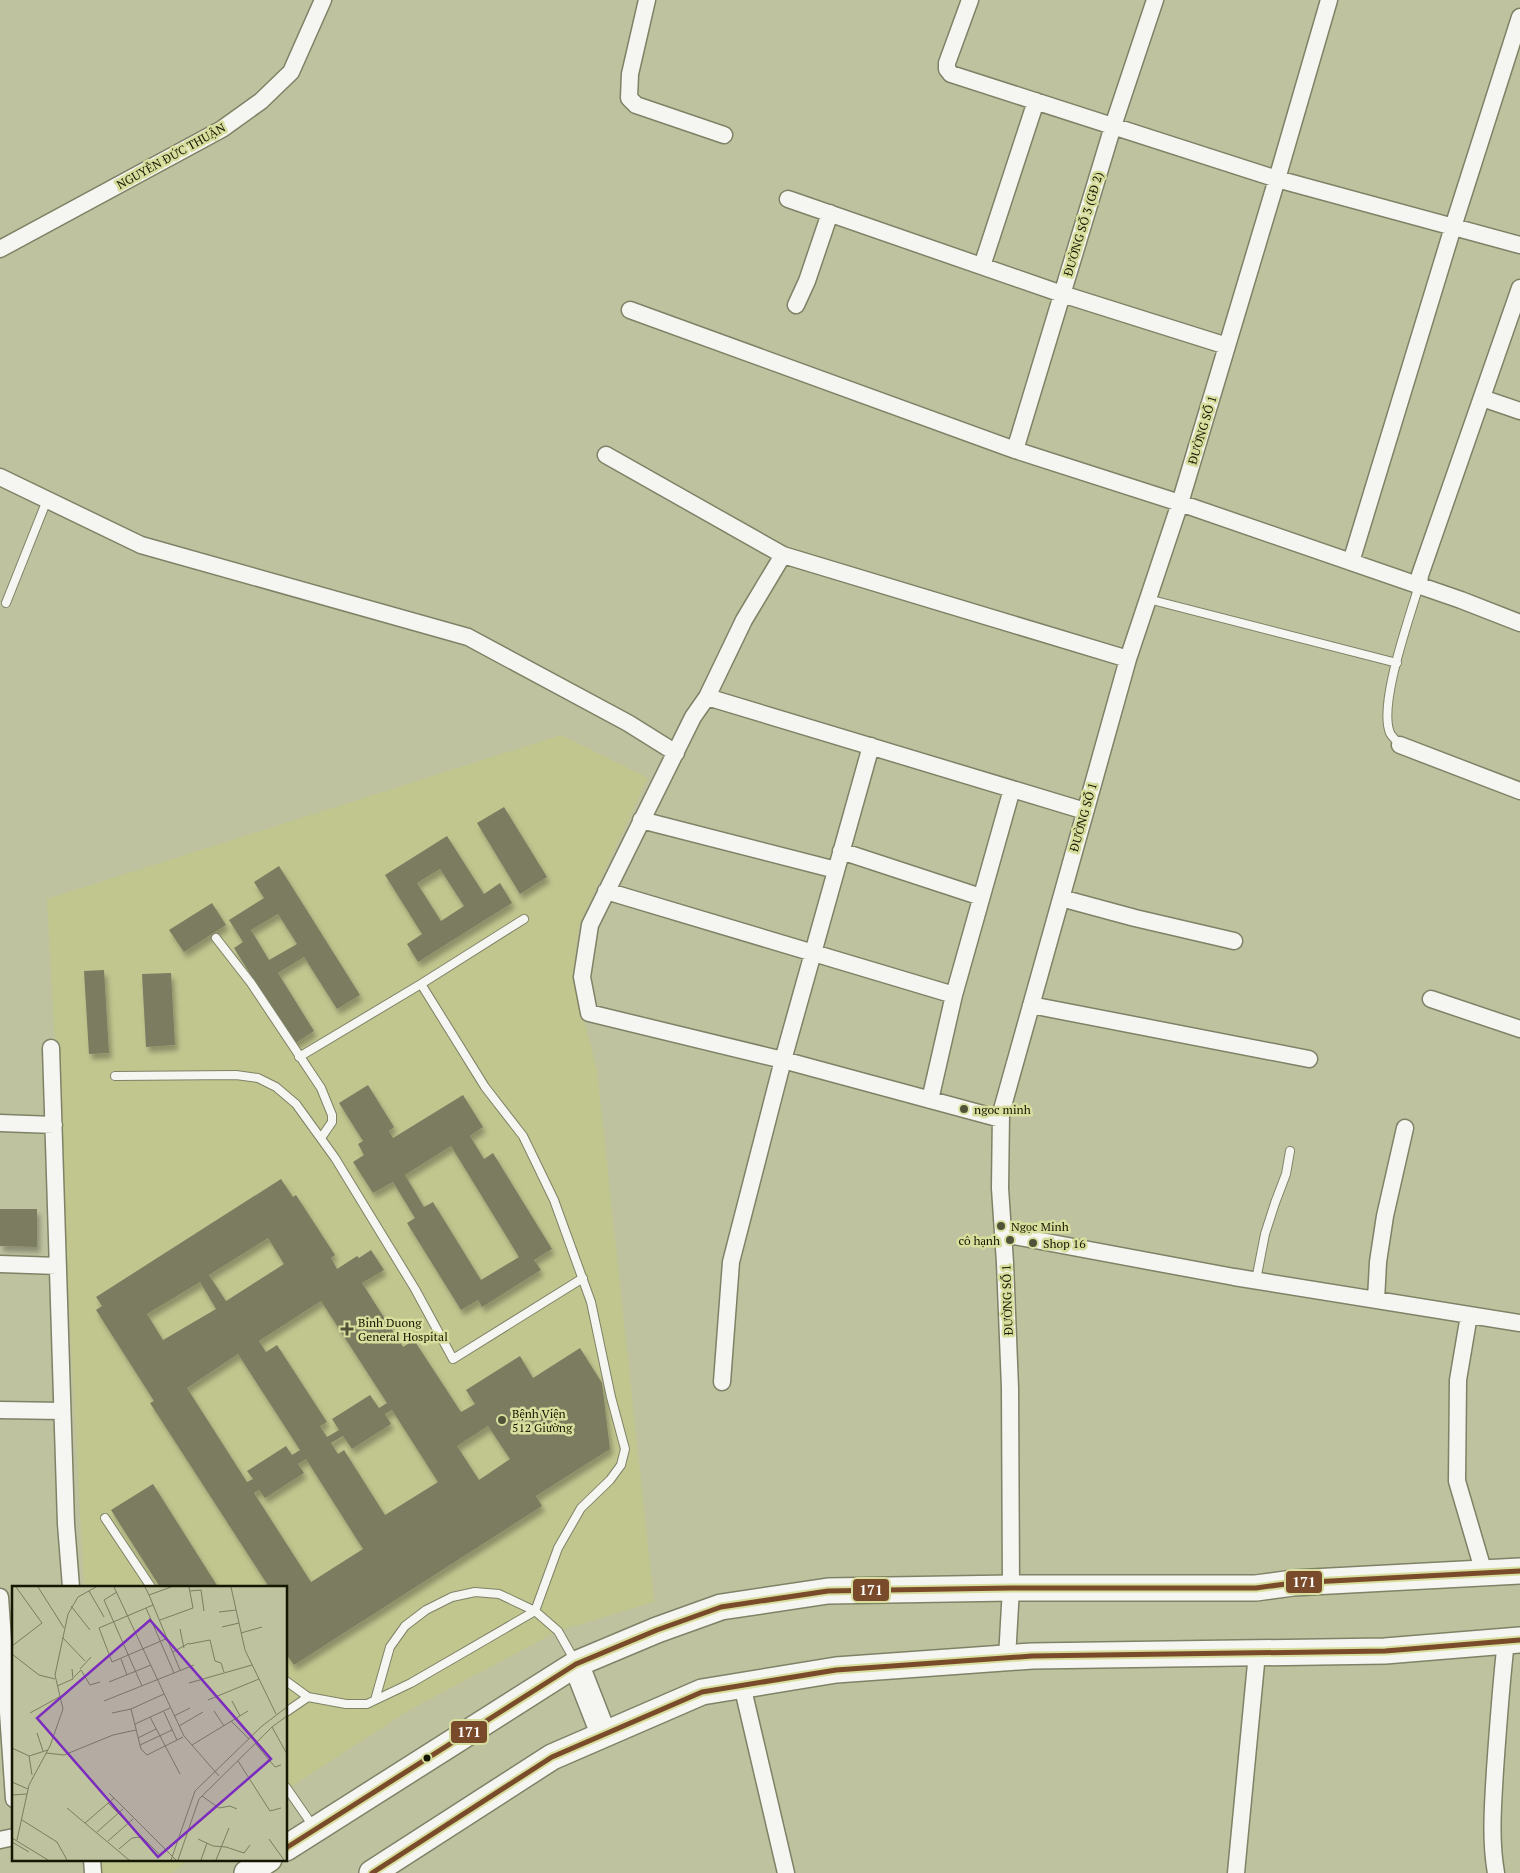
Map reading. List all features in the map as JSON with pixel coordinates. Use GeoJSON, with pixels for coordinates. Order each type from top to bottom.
{"type":"FeatureCollection","features":[{"type":"Feature","properties":{"kind":"main road"},"geometry":{"type":"LineString","coordinates":[[288,1847],[576,1664],[657,1630],[721,1607],[828,1591],[1011,1588],[1256,1588],[1293,1583],[1520,1571]]}},
{"type":"Feature","properties":{"kind":"main road"},"geometry":{"type":"LineString","coordinates":[[372,1873],[552,1757],[603,1733],[702,1692],[836,1670],[1006,1658],[1385,1651],[1513,1640]]}},
{"type":"Feature","properties":{"kind":"main road"},"geometry":{"type":"LineString","coordinates":[[576,1664],[603,1733]]}},
{"type":"Feature","properties":{"kind":"main road"},"geometry":{"type":"LineString","coordinates":[[247,1873],[267,1860]]}},
{"type":"Feature","properties":{"kind":"street","name":"NGUYỄN ĐỨC THUẬN"},"geometry":{"type":"LineString","coordinates":[[0,249],[222,129],[261,101],[291,72],[322,0]]}},
{"type":"Feature","properties":{"kind":"street"},"geometry":{"type":"LineString","coordinates":[[647,0],[630,74],[629,98],[636,105],[724,135]]}},
{"type":"Feature","properties":{"kind":"street"},"geometry":{"type":"LineString","coordinates":[[970,0],[947,64],[947,69],[951,74],[1277,179],[1520,245]]}},
{"type":"Feature","properties":{"kind":"street","name":"ĐƯỜNG SỐ 3 (GĐ 2)"},"geometry":{"type":"LineString","coordinates":[[1015,450],[1113,126],[1155,0]]}},
{"type":"Feature","properties":{"kind":"street","name":"ĐƯỜNG SỐ 1"},"geometry":{"type":"LineString","coordinates":[[1006,1658],[1011,1588],[1010,1388],[1000,1188],[1001,1113],[1128,658],[1180,503],[1329,0]]}},
{"type":"Feature","properties":{"kind":"street"},"geometry":{"type":"LineString","coordinates":[[1351,562],[1453,227],[1520,18]]}},
{"type":"Feature","properties":{"kind":"street"},"geometry":{"type":"LineString","coordinates":[[982,266],[1036,101]]}},
{"type":"Feature","properties":{"kind":"street"},"geometry":{"type":"LineString","coordinates":[[788,198],[1062,294],[1226,346]]}},
{"type":"Feature","properties":{"kind":"street"},"geometry":{"type":"LineString","coordinates":[[796,305],[808,281],[830,213]]}},
{"type":"Feature","properties":{"kind":"street"},"geometry":{"type":"LineString","coordinates":[[1419,585],[1420,575],[1520,288]]}},
{"type":"Feature","properties":{"kind":"street"},"geometry":{"type":"LineString","coordinates":[[630,310],[1015,450],[1180,503],[1419,585],[1520,623]]}},
{"type":"Feature","properties":{"kind":"street"},"geometry":{"type":"LineString","coordinates":[[1482,398],[1520,411]]}},
{"type":"Feature","properties":{"kind":"street"},"geometry":{"type":"LineString","coordinates":[[606,455],[783,555],[1128,658]]}},
{"type":"Feature","properties":{"kind":"street"},"geometry":{"type":"LineString","coordinates":[[0,477],[141,545],[468,637],[628,723],[676,753]]}},
{"type":"Feature","properties":{"kind":"street"},"geometry":{"type":"LineString","coordinates":[[783,555],[744,620],[707,697],[693,717],[590,925],[582,977],[589,1013],[783,1060],[1001,1119]]}},
{"type":"Feature","properties":{"kind":"street"},"geometry":{"type":"LineString","coordinates":[[707,697],[1085,811]]}},
{"type":"Feature","properties":{"kind":"street"},"geometry":{"type":"LineString","coordinates":[[1400,745],[1520,791]]}},
{"type":"Feature","properties":{"kind":"street"},"geometry":{"type":"LineString","coordinates":[[722,1382],[731,1262],[783,1060],[872,746]]}},
{"type":"Feature","properties":{"kind":"street"},"geometry":{"type":"LineString","coordinates":[[930,1100],[954,995],[1012,788]]}},
{"type":"Feature","properties":{"kind":"street"},"geometry":{"type":"LineString","coordinates":[[641,820],[836,870]]}},
{"type":"Feature","properties":{"kind":"street"},"geometry":{"type":"LineString","coordinates":[[842,851],[982,897]]}},
{"type":"Feature","properties":{"kind":"street"},"geometry":{"type":"LineString","coordinates":[[606,891],[954,995]]}},
{"type":"Feature","properties":{"kind":"street"},"geometry":{"type":"LineString","coordinates":[[1060,898],[1234,941]]}},
{"type":"Feature","properties":{"kind":"street"},"geometry":{"type":"LineString","coordinates":[[1431,999],[1520,1029]]}},
{"type":"Feature","properties":{"kind":"street"},"geometry":{"type":"LineString","coordinates":[[1031,1005],[1309,1059]]}},
{"type":"Feature","properties":{"kind":"street"},"geometry":{"type":"LineString","coordinates":[[51,1048],[66,1524],[71,1586]]}},
{"type":"Feature","properties":{"kind":"street"},"geometry":{"type":"LineString","coordinates":[[0,1123],[54,1125]]}},
{"type":"Feature","properties":{"kind":"street"},"geometry":{"type":"LineString","coordinates":[[1376,1300],[1378,1262],[1405,1128]]}},
{"type":"Feature","properties":{"kind":"street"},"geometry":{"type":"LineString","coordinates":[[1003,1234],[1256,1280],[1520,1323]]}},
{"type":"Feature","properties":{"kind":"street"},"geometry":{"type":"LineString","coordinates":[[0,1264],[58,1266]]}},
{"type":"Feature","properties":{"kind":"street"},"geometry":{"type":"LineString","coordinates":[[1469,1315],[1458,1380],[1456,1481],[1484,1573]]}},
{"type":"Feature","properties":{"kind":"street"},"geometry":{"type":"LineString","coordinates":[[0,1410],[62,1411]]}},
{"type":"Feature","properties":{"kind":"street"},"geometry":{"type":"LineString","coordinates":[[0,1597],[12,1770]]}},
{"type":"Feature","properties":{"kind":"street"},"geometry":{"type":"LineString","coordinates":[[1496,1873],[1492,1820],[1499,1707],[1513,1640]]}},
{"type":"Feature","properties":{"kind":"street"},"geometry":{"type":"LineString","coordinates":[[1236,1873],[1257,1652]]}},
{"type":"Feature","properties":{"kind":"street"},"geometry":{"type":"LineString","coordinates":[[742,1685],[786,1873]]}},
{"type":"Feature","properties":{"kind":"street"},"geometry":{"type":"LineString","coordinates":[[92,1860],[93,1873]]}},
{"type":"Feature","properties":{"kind":"lane"},"geometry":{"type":"LineString","coordinates":[[6,602],[47,500]]}},
{"type":"Feature","properties":{"kind":"lane"},"geometry":{"type":"LineString","coordinates":[[1400,745],[1390,734],[1388,695],[1419,585]]}},
{"type":"Feature","properties":{"kind":"lane"},"geometry":{"type":"LineString","coordinates":[[1148,599],[1397,662]]}},
{"type":"Feature","properties":{"kind":"lane"},"geometry":{"type":"LineString","coordinates":[[299,1056],[421,984],[524,919]]}},
{"type":"Feature","properties":{"kind":"lane"},"geometry":{"type":"LineString","coordinates":[[216,938],[251,983],[321,1088],[332,1115],[332,1122],[321,1138]]}},
{"type":"Feature","properties":{"kind":"lane"},"geometry":{"type":"LineString","coordinates":[[288,1682],[308,1696],[346,1704],[367,1704],[411,1683],[535,1611],[558,1548],[581,1508],[610,1480],[622,1464],[625,1449],[611,1397],[591,1302],[554,1200],[523,1136],[485,1087],[421,984]]}},
{"type":"Feature","properties":{"kind":"lane"},"geometry":{"type":"LineString","coordinates":[[115,1076],[236,1075],[258,1078],[276,1087],[296,1104],[321,1138],[415,1289],[453,1359],[583,1278]]}},
{"type":"Feature","properties":{"kind":"lane"},"geometry":{"type":"LineString","coordinates":[[1256,1280],[1265,1234],[1274,1203],[1286,1174],[1290,1151]]}},
{"type":"Feature","properties":{"kind":"lane"},"geometry":{"type":"LineString","coordinates":[[105,1518],[150,1586]]}},
{"type":"Feature","properties":{"kind":"lane"},"geometry":{"type":"LineString","coordinates":[[374,1700],[390,1647],[405,1626],[426,1610],[452,1597],[475,1592],[499,1594],[535,1611],[558,1631],[576,1664]]}},
{"type":"Feature","properties":{"kind":"lane"},"geometry":{"type":"LineString","coordinates":[[288,1711],[308,1696]]}},
{"type":"Feature","properties":{"kind":"lane"},"geometry":{"type":"LineString","coordinates":[[288,1791],[315,1830]]}},
{"type":"Feature","properties":{"kind":"shaded area","name":"Binh Duong General Hospital"},"geometry":{"type":"Polygon","coordinates":[[[561,735],[648,778],[579,925],[573,977],[597,1070],[654,1602],[558,1631],[411,1709],[288,1789],[288,1586],[84,1586],[47,899],[561,735]]]}},
{"type":"Feature","properties":{"kind":"shaded area"},"geometry":{"type":"Polygon","coordinates":[[[98,1860],[189,1860],[171,1873],[99,1873],[98,1860]]]}},
{"type":"Feature","properties":{"kind":"building"},"geometry":{"type":"Polygon","coordinates":[[[504,807],[547,877],[520,894],[477,823],[504,807]]]}},
{"type":"Feature","properties":{"kind":"building"},"geometry":{"type":"Polygon","coordinates":[[[447,836],[484,894],[500,883],[512,903],[418,962],[407,944],[422,934],[385,875],[447,836]],[[440,869],[417,883],[441,921],[464,906],[440,869]]]}},
{"type":"Feature","properties":{"kind":"building"},"geometry":{"type":"Polygon","coordinates":[[[279,866],[360,995],[337,1009],[304,957],[278,973],[314,1031],[294,1044],[234,948],[243,942],[229,920],[264,898],[254,882],[279,866]],[[278,914],[251,930],[269,960],[297,944],[278,914]]]}},
{"type":"Feature","properties":{"kind":"building"},"geometry":{"type":"Polygon","coordinates":[[[212,903],[226,925],[184,952],[169,930],[212,903]]]}},
{"type":"Feature","properties":{"kind":"building"},"geometry":{"type":"Polygon","coordinates":[[[104,970],[109,1053],[89,1054],[84,971],[104,970]]]}},
{"type":"Feature","properties":{"kind":"building"},"geometry":{"type":"Polygon","coordinates":[[[171,973],[175,1045],[146,1047],[142,974],[171,973]]]}},
{"type":"Feature","properties":{"kind":"building"},"geometry":{"type":"Polygon","coordinates":[[[368,1085],[394,1127],[389,1131],[393,1138],[463,1095],[483,1127],[470,1136],[484,1159],[493,1153],[552,1249],[534,1260],[541,1270],[482,1307],[478,1300],[461,1310],[407,1223],[415,1218],[393,1182],[373,1193],[353,1162],[364,1155],[358,1144],[363,1141],[339,1103],[368,1085]],[[451,1146],[405,1175],[424,1207],[433,1202],[481,1280],[519,1257],[451,1146]]]}},
{"type":"Feature","properties":{"kind":"building","name":"Bệnh Viện 512 Giường"},"geometry":{"type":"Polygon","coordinates":[[[281,1179],[293,1197],[296,1195],[335,1255],[331,1258],[337,1269],[357,1256],[359,1258],[371,1250],[384,1270],[362,1283],[403,1347],[414,1340],[461,1412],[475,1404],[466,1390],[520,1356],[533,1378],[580,1348],[602,1383],[610,1449],[536,1496],[542,1506],[294,1665],[288,1657],[288,1586],[268,1586],[150,1403],[154,1401],[96,1310],[102,1306],[96,1297],[281,1179]],[[268,1238],[209,1275],[226,1301],[284,1264],[268,1238]],[[200,1282],[147,1314],[163,1340],[216,1309],[200,1282]],[[321,1301],[259,1341],[266,1352],[277,1345],[327,1422],[320,1426],[327,1437],[339,1430],[332,1419],[370,1395],[379,1408],[387,1403],[321,1301]],[[238,1354],[187,1388],[247,1482],[253,1479],[247,1471],[286,1446],[292,1455],[300,1450],[238,1354]],[[392,1410],[385,1414],[391,1424],[352,1449],[343,1436],[331,1443],[338,1454],[344,1450],[385,1515],[438,1482],[392,1410]],[[488,1426],[457,1446],[479,1480],[510,1459],[488,1426]],[[306,1459],[298,1464],[304,1473],[265,1498],[259,1490],[254,1493],[311,1582],[363,1549],[306,1459]]]}},
{"type":"Feature","properties":{"kind":"building"},"geometry":{"type":"Polygon","coordinates":[[[0,1209],[37,1209],[37,1247],[0,1246],[0,1209]]]}},
{"type":"Feature","properties":{"kind":"building"},"geometry":{"type":"Polygon","coordinates":[[[153,1484],[217,1586],[159,1586],[111,1510],[153,1484]]]}},
{"type":"Feature","properties":{"kind":"transit line","name":"171"},"geometry":{"type":"LineString","coordinates":[[288,1847],[576,1664],[657,1630],[721,1607],[828,1591],[1011,1588],[1256,1588],[1293,1583],[1520,1571]]}},
{"type":"Feature","properties":{"kind":"transit line","name":"171"},"geometry":{"type":"LineString","coordinates":[[372,1873],[552,1757],[702,1692],[836,1670],[1032,1656],[1385,1651],[1520,1640]]}},
{"type":"Feature","properties":{"kind":"place","name":"ngoc minh"},"geometry":{"type":"Point","coordinates":[964,1109]}},
{"type":"Feature","properties":{"kind":"place","name":"Ngọc Minh"},"geometry":{"type":"Point","coordinates":[1001,1226]}},
{"type":"Feature","properties":{"kind":"place","name":"cô hạnh"},"geometry":{"type":"Point","coordinates":[1010,1240]}},
{"type":"Feature","properties":{"kind":"place","name":"Shop 16"},"geometry":{"type":"Point","coordinates":[1033,1243]}},
{"type":"Feature","properties":{"kind":"place","name":"Binh Duong General Hospital"},"geometry":{"type":"Point","coordinates":[347,1329]}},
{"type":"Feature","properties":{"kind":"place","name":"Bệnh Viện 512 Giường"},"geometry":{"type":"Point","coordinates":[502,1420]}}]}
